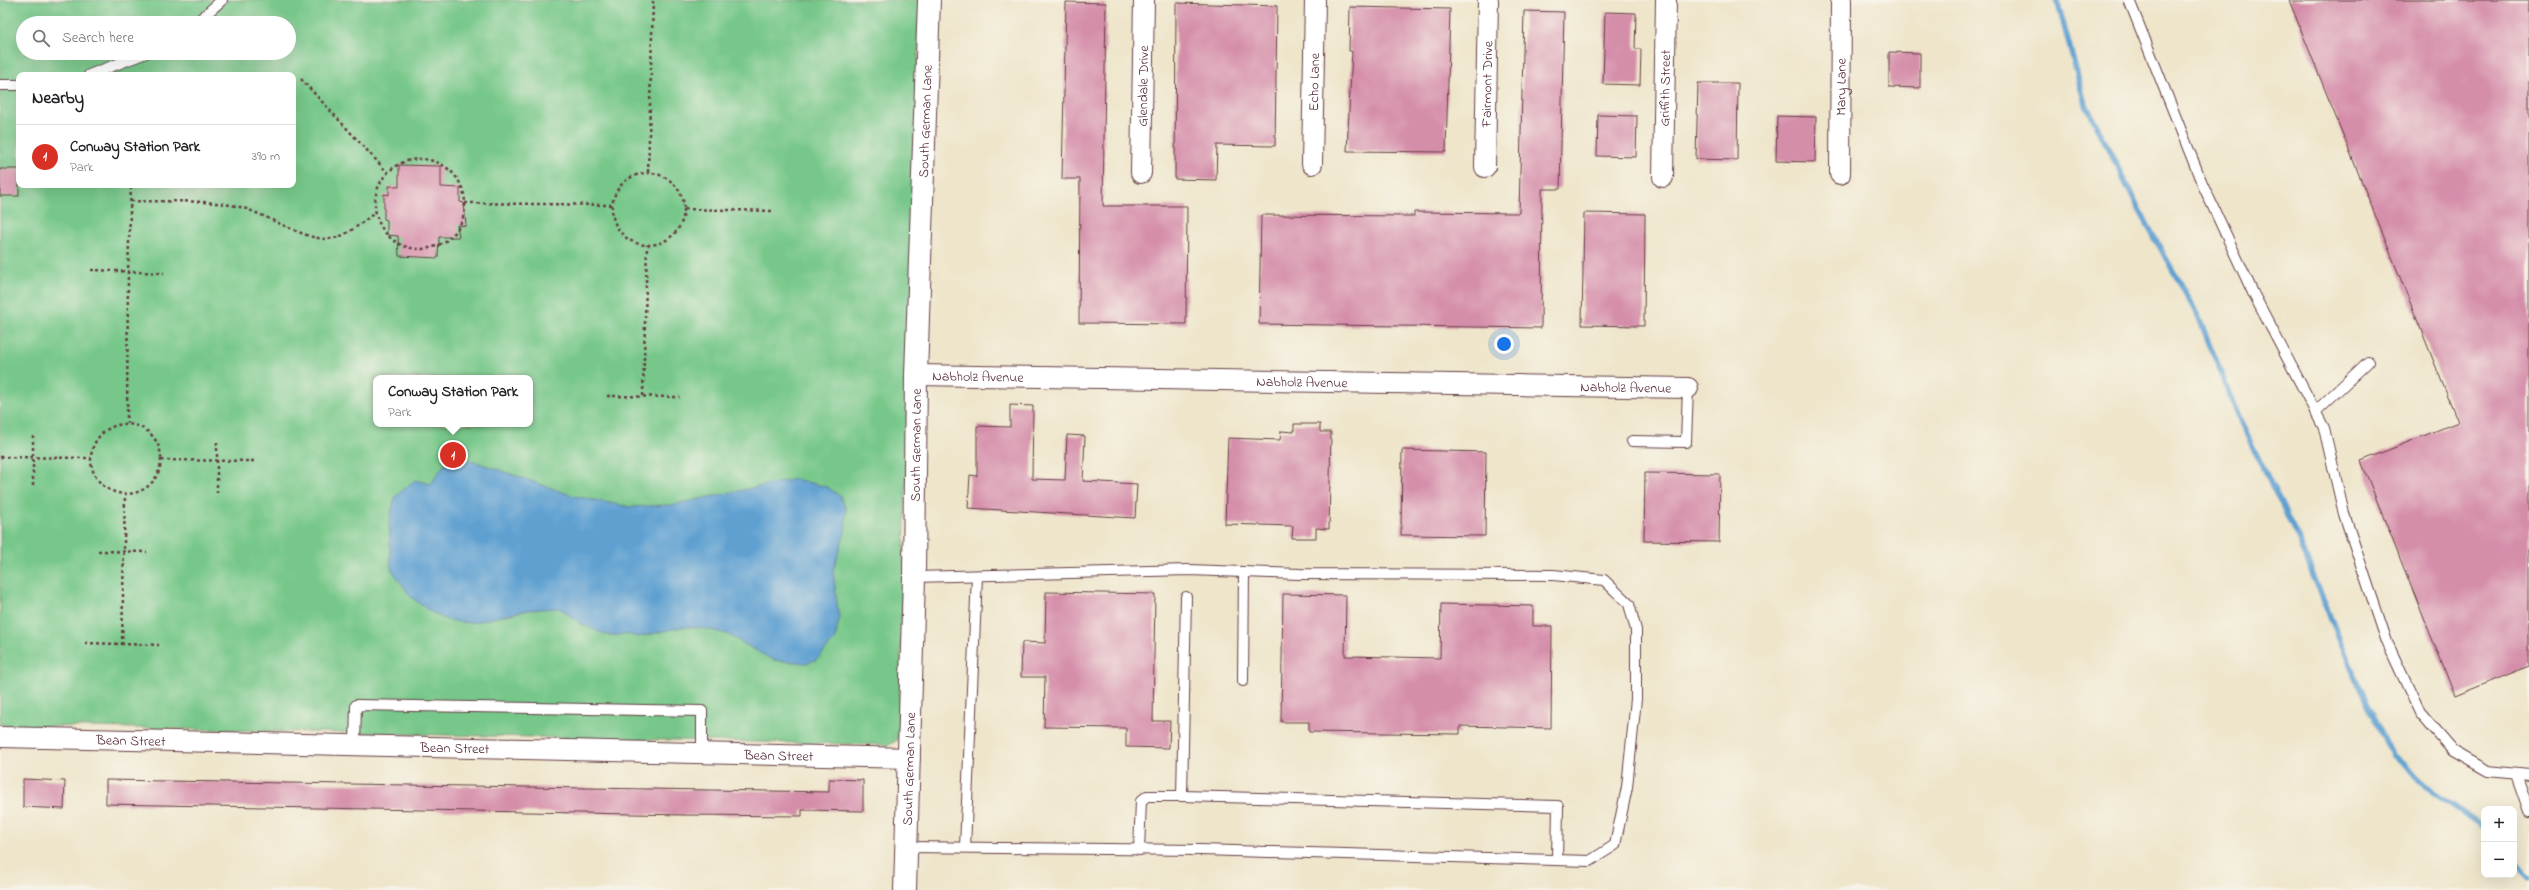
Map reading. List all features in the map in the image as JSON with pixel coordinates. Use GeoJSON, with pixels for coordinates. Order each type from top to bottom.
{"type":"FeatureCollection","features":[{"type":"Feature","properties":{"kind":"street","name":"South German Lane"},"geometry":{"type":"LineString","coordinates":[[905,890],[910,758],[914,577],[916,375],[929,0]]}},
{"type":"Feature","properties":{"kind":"street","name":"Glendale Drive"},"geometry":{"type":"LineString","coordinates":[[1141,173],[1144,0]]}},
{"type":"Feature","properties":{"kind":"street","name":"Echo Lane"},"geometry":{"type":"LineString","coordinates":[[1312,164],[1315,0]]}},
{"type":"Feature","properties":{"kind":"street","name":"Fairmont Drive"},"geometry":{"type":"LineString","coordinates":[[1485,167],[1488,0]]}},
{"type":"Feature","properties":{"kind":"street","name":"Griffith Street"},"geometry":{"type":"LineString","coordinates":[[1663,177],[1666,0]]}},
{"type":"Feature","properties":{"kind":"street","name":"Mary Lane"},"geometry":{"type":"LineString","coordinates":[[1840,174],[1841,0]]}},
{"type":"Feature","properties":{"kind":"street","name":"Nabholz Avenue"},"geometry":{"type":"LineString","coordinates":[[916,375],[1688,388]]}},
{"type":"Feature","properties":{"kind":"street","name":"Bean Street"},"geometry":{"type":"LineString","coordinates":[[0,737],[910,758]]}},
{"type":"Feature","properties":{"kind":"lane"},"geometry":{"type":"LineString","coordinates":[[204,16],[222,0]]}},
{"type":"Feature","properties":{"kind":"lane"},"geometry":{"type":"LineString","coordinates":[[2129,0],[2202,183],[2254,295],[2324,428],[2344,514],[2387,642],[2420,713],[2452,751],[2488,771],[2529,775]]}},
{"type":"Feature","properties":{"kind":"lane"},"geometry":{"type":"LineString","coordinates":[[97,72],[128,60]]}},
{"type":"Feature","properties":{"kind":"lane"},"geometry":{"type":"LineString","coordinates":[[0,85],[16,85]]}},
{"type":"Feature","properties":{"kind":"lane"},"geometry":{"type":"LineString","coordinates":[[2315,412],[2368,362]]}},
{"type":"Feature","properties":{"kind":"lane"},"geometry":{"type":"LineString","coordinates":[[1632,441],[1686,442],[1688,388]]}},
{"type":"Feature","properties":{"kind":"lane"},"geometry":{"type":"LineString","coordinates":[[907,847],[1139,850],[1590,861],[1615,845],[1627,787],[1636,699],[1636,630],[1629,604],[1604,580],[1553,575],[1244,572],[1190,570],[914,577]]}},
{"type":"Feature","properties":{"kind":"lane"},"geometry":{"type":"LineString","coordinates":[[1243,681],[1244,572]]}},
{"type":"Feature","properties":{"kind":"lane"},"geometry":{"type":"LineString","coordinates":[[965,847],[977,576]]}},
{"type":"Feature","properties":{"kind":"lane"},"geometry":{"type":"LineString","coordinates":[[1182,796],[1186,597]]}},
{"type":"Feature","properties":{"kind":"lane"},"geometry":{"type":"LineString","coordinates":[[355,745],[356,705],[702,711],[702,754]]}},
{"type":"Feature","properties":{"kind":"lane"},"geometry":{"type":"LineString","coordinates":[[2516,774],[2529,811]]}},
{"type":"Feature","properties":{"kind":"lane"},"geometry":{"type":"LineString","coordinates":[[1139,850],[1141,801],[1147,796],[1182,796],[1558,806],[1557,860]]}},
{"type":"Feature","properties":{"kind":"path"},"geometry":{"type":"LineString","coordinates":[[648,172],[653,0]]}},
{"type":"Feature","properties":{"kind":"path"},"geometry":{"type":"LineString","coordinates":[[302,79],[388,173]]}},
{"type":"Feature","properties":{"kind":"path"},"geometry":{"type":"LineString","coordinates":[[420,159],[434,162],[446,168],[456,178],[463,191],[464,203],[462,220],[454,233],[442,243],[428,248],[412,248],[398,243],[386,234],[378,221],[376,212],[376,191],[388,173],[405,162],[420,159]]}},
{"type":"Feature","properties":{"kind":"path"},"geometry":{"type":"LineString","coordinates":[[648,172],[662,174],[672,180],[680,189],[685,209],[682,224],[675,234],[665,241],[647,245],[629,240],[620,232],[614,221],[612,205],[619,186],[628,178],[648,172]]}},
{"type":"Feature","properties":{"kind":"path"},"geometry":{"type":"LineString","coordinates":[[127,424],[128,271],[131,188]]}},
{"type":"Feature","properties":{"kind":"path"},"geometry":{"type":"LineString","coordinates":[[131,201],[228,204],[261,214],[314,237],[325,239],[346,233],[376,212]]}},
{"type":"Feature","properties":{"kind":"path"},"geometry":{"type":"LineString","coordinates":[[464,203],[612,205]]}},
{"type":"Feature","properties":{"kind":"path"},"geometry":{"type":"LineString","coordinates":[[685,209],[774,211]]}},
{"type":"Feature","properties":{"kind":"path"},"geometry":{"type":"LineString","coordinates":[[643,396],[647,245]]}},
{"type":"Feature","properties":{"kind":"path"},"geometry":{"type":"LineString","coordinates":[[91,270],[164,273]]}},
{"type":"Feature","properties":{"kind":"path"},"geometry":{"type":"LineString","coordinates":[[607,396],[680,397]]}},
{"type":"Feature","properties":{"kind":"path"},"geometry":{"type":"LineString","coordinates":[[127,424],[140,427],[152,435],[161,451],[162,460],[154,481],[136,493],[125,494],[114,492],[97,478],[91,458],[96,441],[102,434],[117,425],[127,424]]}},
{"type":"Feature","properties":{"kind":"path"},"geometry":{"type":"LineString","coordinates":[[33,436],[33,486]]}},
{"type":"Feature","properties":{"kind":"path"},"geometry":{"type":"LineString","coordinates":[[217,442],[217,493]]}},
{"type":"Feature","properties":{"kind":"path"},"geometry":{"type":"LineString","coordinates":[[0,457],[91,458]]}},
{"type":"Feature","properties":{"kind":"path"},"geometry":{"type":"LineString","coordinates":[[162,460],[256,461]]}},
{"type":"Feature","properties":{"kind":"path"},"geometry":{"type":"LineString","coordinates":[[122,645],[125,494]]}},
{"type":"Feature","properties":{"kind":"path"},"geometry":{"type":"LineString","coordinates":[[98,551],[147,552]]}},
{"type":"Feature","properties":{"kind":"path"},"geometry":{"type":"LineString","coordinates":[[85,643],[158,645]]}},
{"type":"Feature","properties":{"kind":"green space"},"geometry":{"type":"Polygon","coordinates":[[[0,0],[920,0],[899,732],[897,740],[889,745],[0,725],[0,0]]]}},
{"type":"Feature","properties":{"kind":"water"},"geometry":{"type":"Polygon","coordinates":[[[458,459],[476,462],[574,496],[630,507],[671,505],[795,479],[827,487],[840,496],[846,509],[845,532],[833,571],[839,619],[835,640],[816,660],[806,663],[773,660],[727,634],[702,628],[681,627],[638,637],[626,634],[609,636],[581,624],[561,609],[556,608],[528,610],[470,623],[447,620],[431,612],[412,598],[391,569],[389,524],[395,497],[415,480],[431,484],[443,466],[458,459]]]}},
{"type":"Feature","properties":{"kind":"building"},"geometry":{"type":"Polygon","coordinates":[[[2289,0],[2529,0],[2529,666],[2455,696],[2361,461],[2458,422],[2289,0]]]}},
{"type":"Feature","properties":{"kind":"building"},"geometry":{"type":"Polygon","coordinates":[[[1066,2],[1106,3],[1103,206],[1187,206],[1186,324],[1079,323],[1080,179],[1062,179],[1066,2]]]}},
{"type":"Feature","properties":{"kind":"building"},"geometry":{"type":"Polygon","coordinates":[[[1176,3],[1277,6],[1275,146],[1217,145],[1216,180],[1175,179],[1176,3]]]}},
{"type":"Feature","properties":{"kind":"building"},"geometry":{"type":"Polygon","coordinates":[[[1350,7],[1450,9],[1446,152],[1347,151],[1352,51],[1349,51],[1350,7]]]}},
{"type":"Feature","properties":{"kind":"building"},"geometry":{"type":"Polygon","coordinates":[[[1524,11],[1564,12],[1560,189],[1542,189],[1541,328],[1259,324],[1261,215],[1414,216],[1414,212],[1519,213],[1524,11]]]}},
{"type":"Feature","properties":{"kind":"building"},"geometry":{"type":"Polygon","coordinates":[[[1605,12],[1636,13],[1635,49],[1641,49],[1640,85],[1603,84],[1605,12]]]}},
{"type":"Feature","properties":{"kind":"building"},"geometry":{"type":"Polygon","coordinates":[[[1889,52],[1920,53],[1920,88],[1889,87],[1889,52]]]}},
{"type":"Feature","properties":{"kind":"building"},"geometry":{"type":"Polygon","coordinates":[[[1698,83],[1738,83],[1737,160],[1696,159],[1698,83]]]}},
{"type":"Feature","properties":{"kind":"building"},"geometry":{"type":"Polygon","coordinates":[[[1598,115],[1637,116],[1636,157],[1597,156],[1598,115]]]}},
{"type":"Feature","properties":{"kind":"building"},"geometry":{"type":"Polygon","coordinates":[[[1777,116],[1816,117],[1815,162],[1776,161],[1777,116]]]}},
{"type":"Feature","properties":{"kind":"building"},"geometry":{"type":"Polygon","coordinates":[[[399,165],[441,166],[441,187],[460,188],[460,202],[464,203],[466,226],[457,225],[459,237],[439,237],[438,258],[399,256],[398,236],[387,235],[387,220],[384,219],[384,194],[389,195],[389,186],[399,187],[399,165]]]}},
{"type":"Feature","properties":{"kind":"building"},"geometry":{"type":"Polygon","coordinates":[[[0,169],[16,169],[16,188],[19,188],[19,196],[0,196],[0,169]]]}},
{"type":"Feature","properties":{"kind":"building"},"geometry":{"type":"Polygon","coordinates":[[[1584,213],[1645,214],[1644,326],[1582,325],[1584,213]]]}},
{"type":"Feature","properties":{"kind":"building"},"geometry":{"type":"Polygon","coordinates":[[[1010,405],[1033,406],[1032,479],[1065,480],[1067,435],[1085,436],[1083,481],[1137,484],[1135,518],[968,508],[970,475],[977,476],[977,426],[1010,427],[1010,405]]]}},
{"type":"Feature","properties":{"kind":"building"},"geometry":{"type":"Polygon","coordinates":[[[1294,424],[1320,424],[1320,432],[1331,432],[1329,529],[1316,528],[1316,538],[1292,538],[1293,526],[1225,524],[1228,438],[1280,440],[1281,431],[1294,432],[1294,424]]]}},
{"type":"Feature","properties":{"kind":"building"},"geometry":{"type":"Polygon","coordinates":[[[1402,450],[1486,452],[1485,536],[1401,535],[1402,450]]]}},
{"type":"Feature","properties":{"kind":"building"},"geometry":{"type":"Polygon","coordinates":[[[1645,473],[1720,474],[1719,542],[1644,541],[1645,473]]]}},
{"type":"Feature","properties":{"kind":"building"},"geometry":{"type":"Polygon","coordinates":[[[1046,592],[1155,594],[1153,721],[1170,721],[1169,748],[1126,747],[1126,728],[1044,727],[1045,677],[1021,677],[1022,642],[1045,643],[1046,592]]]}},
{"type":"Feature","properties":{"kind":"building"},"geometry":{"type":"Polygon","coordinates":[[[1283,594],[1346,595],[1345,656],[1440,658],[1441,604],[1533,606],[1533,626],[1552,626],[1551,728],[1460,726],[1460,734],[1309,732],[1309,722],[1281,722],[1283,594]]]}},
{"type":"Feature","properties":{"kind":"building"},"geometry":{"type":"Polygon","coordinates":[[[23,779],[65,781],[64,809],[23,807],[23,779]]]}},
{"type":"Feature","properties":{"kind":"building"},"geometry":{"type":"Polygon","coordinates":[[[829,779],[863,780],[863,811],[802,810],[802,816],[685,815],[106,804],[106,780],[829,792],[829,779]]]}},
{"type":"Feature","properties":{"kind":"waterway"},"geometry":{"type":"LineString","coordinates":[[2057,0],[2084,100],[2135,202],[2199,318],[2241,423],[2298,538],[2353,672],[2392,755],[2433,792],[2481,825]]}},
{"type":"Feature","properties":{"kind":"waterway"},"geometry":{"type":"LineString","coordinates":[[2517,864],[2529,878]]}},
{"type":"Feature","properties":{"kind":"place","name":"Conway Station Park"},"geometry":{"type":"Point","coordinates":[453,455]}}]}
